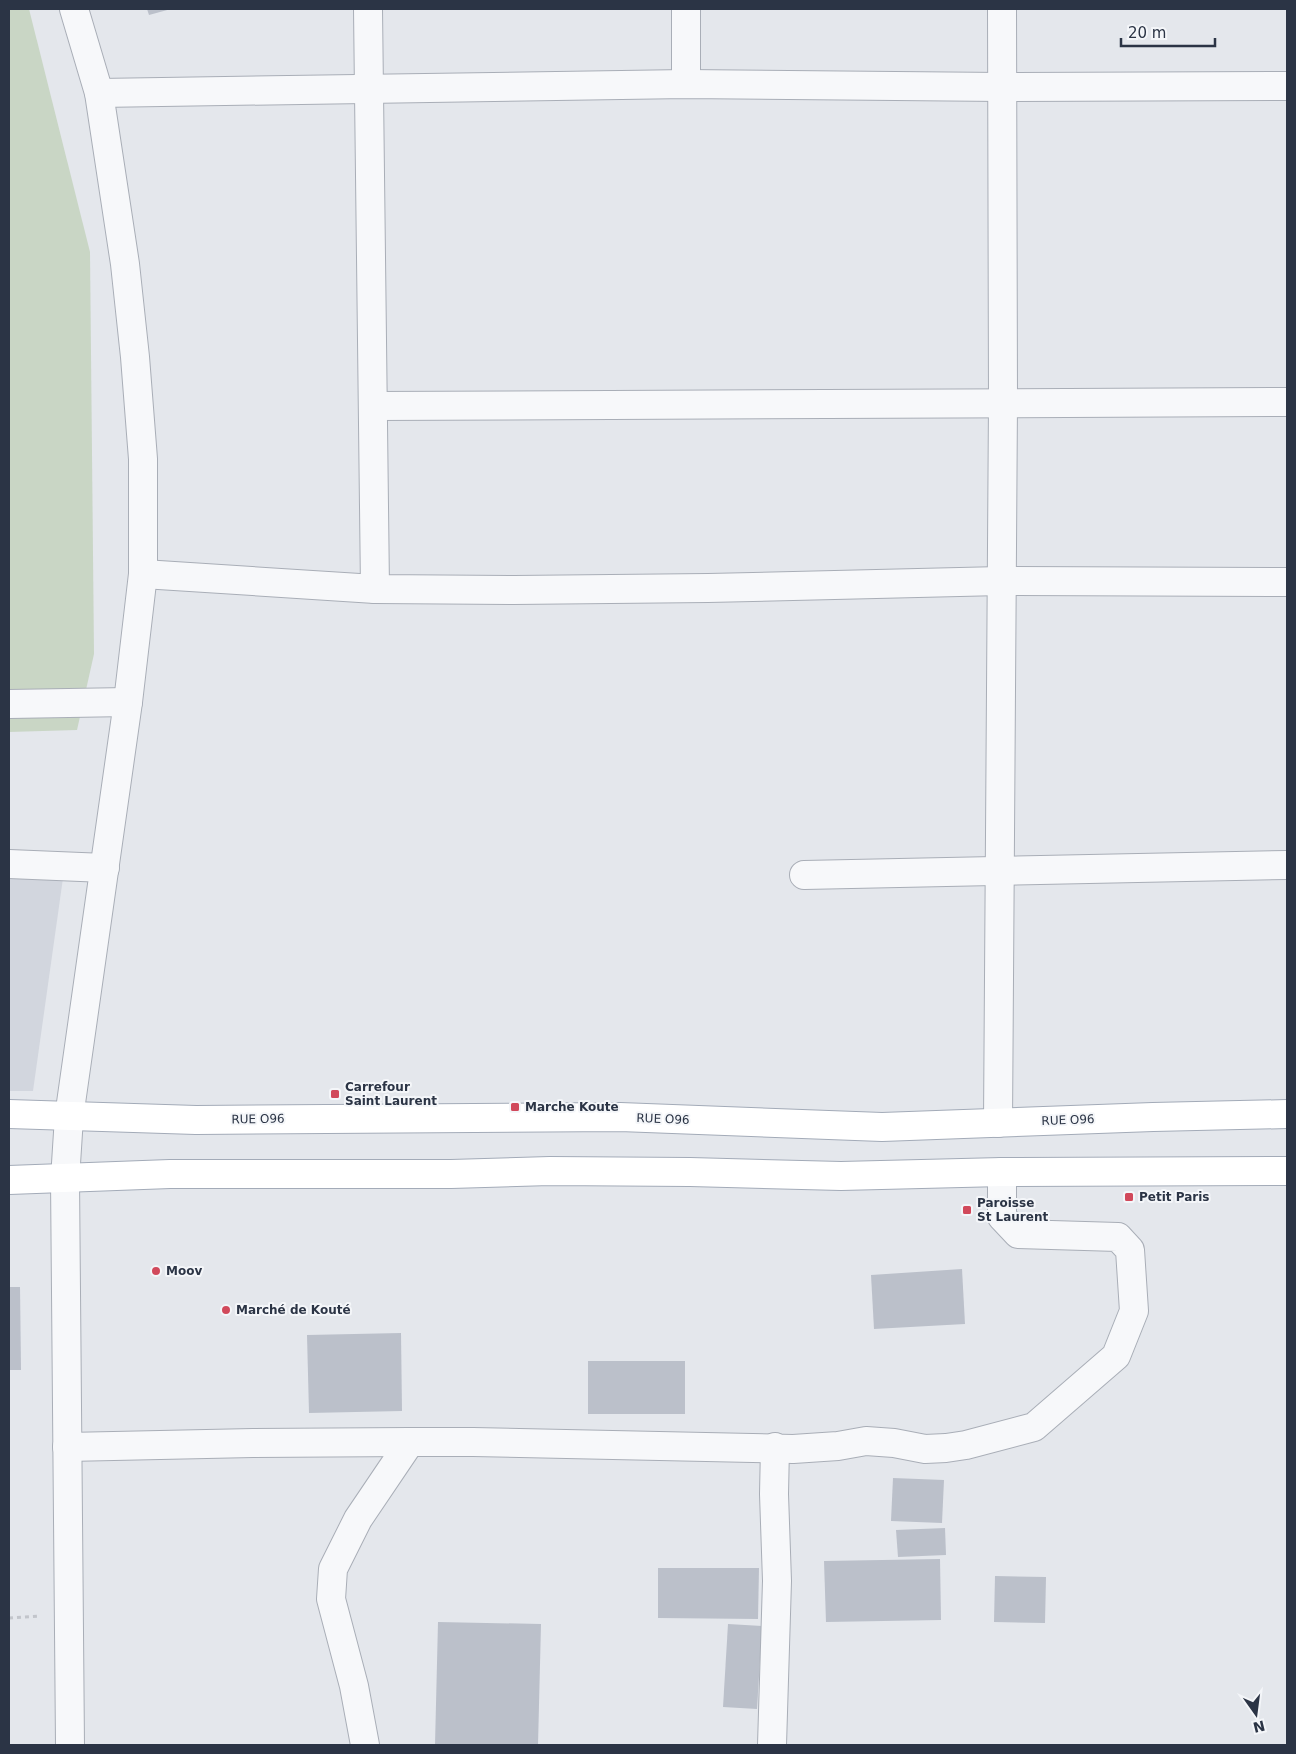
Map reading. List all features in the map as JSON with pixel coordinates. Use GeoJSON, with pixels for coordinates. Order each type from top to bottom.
{"type":"FeatureCollection","features":[{"type":"Feature","properties":{"kind":"main road","name":"RUE O96"},"geometry":{"type":"LineString","coordinates":[[9,1114],[196,1120],[620,1117],[882,1128],[1153,1116],[1287,1114]]}},
{"type":"Feature","properties":{"kind":"main road"},"geometry":{"type":"LineString","coordinates":[[9,1180],[170,1174],[451,1174],[550,1171],[841,1176],[1002,1172],[1287,1171]]}},
{"type":"Feature","properties":{"kind":"street"},"geometry":{"type":"LineString","coordinates":[[70,1745],[65,1179],[69,1117],[128,702],[143,574],[143,460],[136,357],[125,264],[98,93],[74,9]]}},
{"type":"Feature","properties":{"kind":"street"},"geometry":{"type":"LineString","coordinates":[[368,9],[375,589]]}},
{"type":"Feature","properties":{"kind":"street"},"geometry":{"type":"LineString","coordinates":[[686,9],[686,84]]}},
{"type":"Feature","properties":{"kind":"street"},"geometry":{"type":"LineString","coordinates":[[998,1123],[1002,9]]}},
{"type":"Feature","properties":{"kind":"street"},"geometry":{"type":"LineString","coordinates":[[98,93],[686,84],[1002,87],[1287,86]]}},
{"type":"Feature","properties":{"kind":"street"},"geometry":{"type":"LineString","coordinates":[[374,406],[1287,402]]}},
{"type":"Feature","properties":{"kind":"street"},"geometry":{"type":"LineString","coordinates":[[143,574],[375,589],[523,590],[1001,581],[1287,582]]}},
{"type":"Feature","properties":{"kind":"street"},"geometry":{"type":"LineString","coordinates":[[9,704],[128,702]]}},
{"type":"Feature","properties":{"kind":"street"},"geometry":{"type":"LineString","coordinates":[[9,864],[105,868]]}},
{"type":"Feature","properties":{"kind":"street"},"geometry":{"type":"LineString","coordinates":[[804,875],[1287,865]]}},
{"type":"Feature","properties":{"kind":"street"},"geometry":{"type":"LineString","coordinates":[[67,1447],[253,1443],[493,1442],[810,1448],[866,1441],[894,1443],[925,1449],[966,1445],[1034,1427],[1116,1356],[1134,1311],[1130,1250],[1118,1237],[1018,1234],[1002,1217],[1002,1172]]}},
{"type":"Feature","properties":{"kind":"street"},"geometry":{"type":"LineString","coordinates":[[365,1745],[354,1686],[331,1599],[332,1569],[358,1519],[410,1442]]}},
{"type":"Feature","properties":{"kind":"street"},"geometry":{"type":"LineString","coordinates":[[772,1745],[777,1581],[774,1494],[775,1447]]}},
{"type":"Feature","properties":{"kind":"shaded area"},"geometry":{"type":"Polygon","coordinates":[[[9,869],[64,871],[33,1091],[9,1091],[9,869]]]}},
{"type":"Feature","properties":{"kind":"green space"},"geometry":{"type":"Polygon","coordinates":[[[9,9],[29,9],[90,252],[94,654],[77,730],[9,732],[9,9]]]}},
{"type":"Feature","properties":{"kind":"building"},"geometry":{"type":"Polygon","coordinates":[[[147,9],[171,9],[149,15],[147,9]]]}},
{"type":"Feature","properties":{"kind":"building"},"geometry":{"type":"Polygon","coordinates":[[[962,1269],[965,1324],[874,1329],[871,1275],[962,1269]]]}},
{"type":"Feature","properties":{"kind":"building"},"geometry":{"type":"Polygon","coordinates":[[[9,1287],[20,1287],[21,1370],[9,1370],[9,1287]]]}},
{"type":"Feature","properties":{"kind":"building"},"geometry":{"type":"Polygon","coordinates":[[[401,1333],[402,1411],[309,1413],[307,1335],[401,1333]]]}},
{"type":"Feature","properties":{"kind":"building"},"geometry":{"type":"Polygon","coordinates":[[[588,1361],[685,1361],[685,1414],[588,1414],[588,1361]]]}},
{"type":"Feature","properties":{"kind":"building"},"geometry":{"type":"Polygon","coordinates":[[[893,1478],[944,1480],[942,1523],[891,1521],[893,1478]]]}},
{"type":"Feature","properties":{"kind":"building"},"geometry":{"type":"Polygon","coordinates":[[[945,1528],[946,1555],[898,1557],[896,1530],[945,1528]]]}},
{"type":"Feature","properties":{"kind":"building"},"geometry":{"type":"Polygon","coordinates":[[[940,1559],[941,1620],[826,1622],[824,1561],[940,1559]]]}},
{"type":"Feature","properties":{"kind":"building"},"geometry":{"type":"Polygon","coordinates":[[[658,1568],[759,1568],[758,1619],[658,1618],[658,1568]]]}},
{"type":"Feature","properties":{"kind":"building"},"geometry":{"type":"Polygon","coordinates":[[[995,1576],[1046,1577],[1045,1623],[994,1622],[995,1576]]]}},
{"type":"Feature","properties":{"kind":"building"},"geometry":{"type":"Polygon","coordinates":[[[438,1622],[541,1624],[538,1745],[435,1745],[438,1622]]]}},
{"type":"Feature","properties":{"kind":"building"},"geometry":{"type":"Polygon","coordinates":[[[728,1624],[762,1626],[757,1709],[723,1707],[728,1624]]]}},
{"type":"Feature","properties":{"kind":"place","name":"Carrefour Saint Laurent"},"geometry":{"type":"Point","coordinates":[335,1094]}},
{"type":"Feature","properties":{"kind":"place","name":"Marche Koute"},"geometry":{"type":"Point","coordinates":[515,1107]}},
{"type":"Feature","properties":{"kind":"place","name":"Petit Paris"},"geometry":{"type":"Point","coordinates":[1129,1197]}},
{"type":"Feature","properties":{"kind":"place","name":"Paroisse St Laurent"},"geometry":{"type":"Point","coordinates":[967,1210]}},
{"type":"Feature","properties":{"kind":"place","name":"Moov"},"geometry":{"type":"Point","coordinates":[156,1271]}},
{"type":"Feature","properties":{"kind":"place","name":"Marché de Kouté"},"geometry":{"type":"Point","coordinates":[226,1310]}}]}
